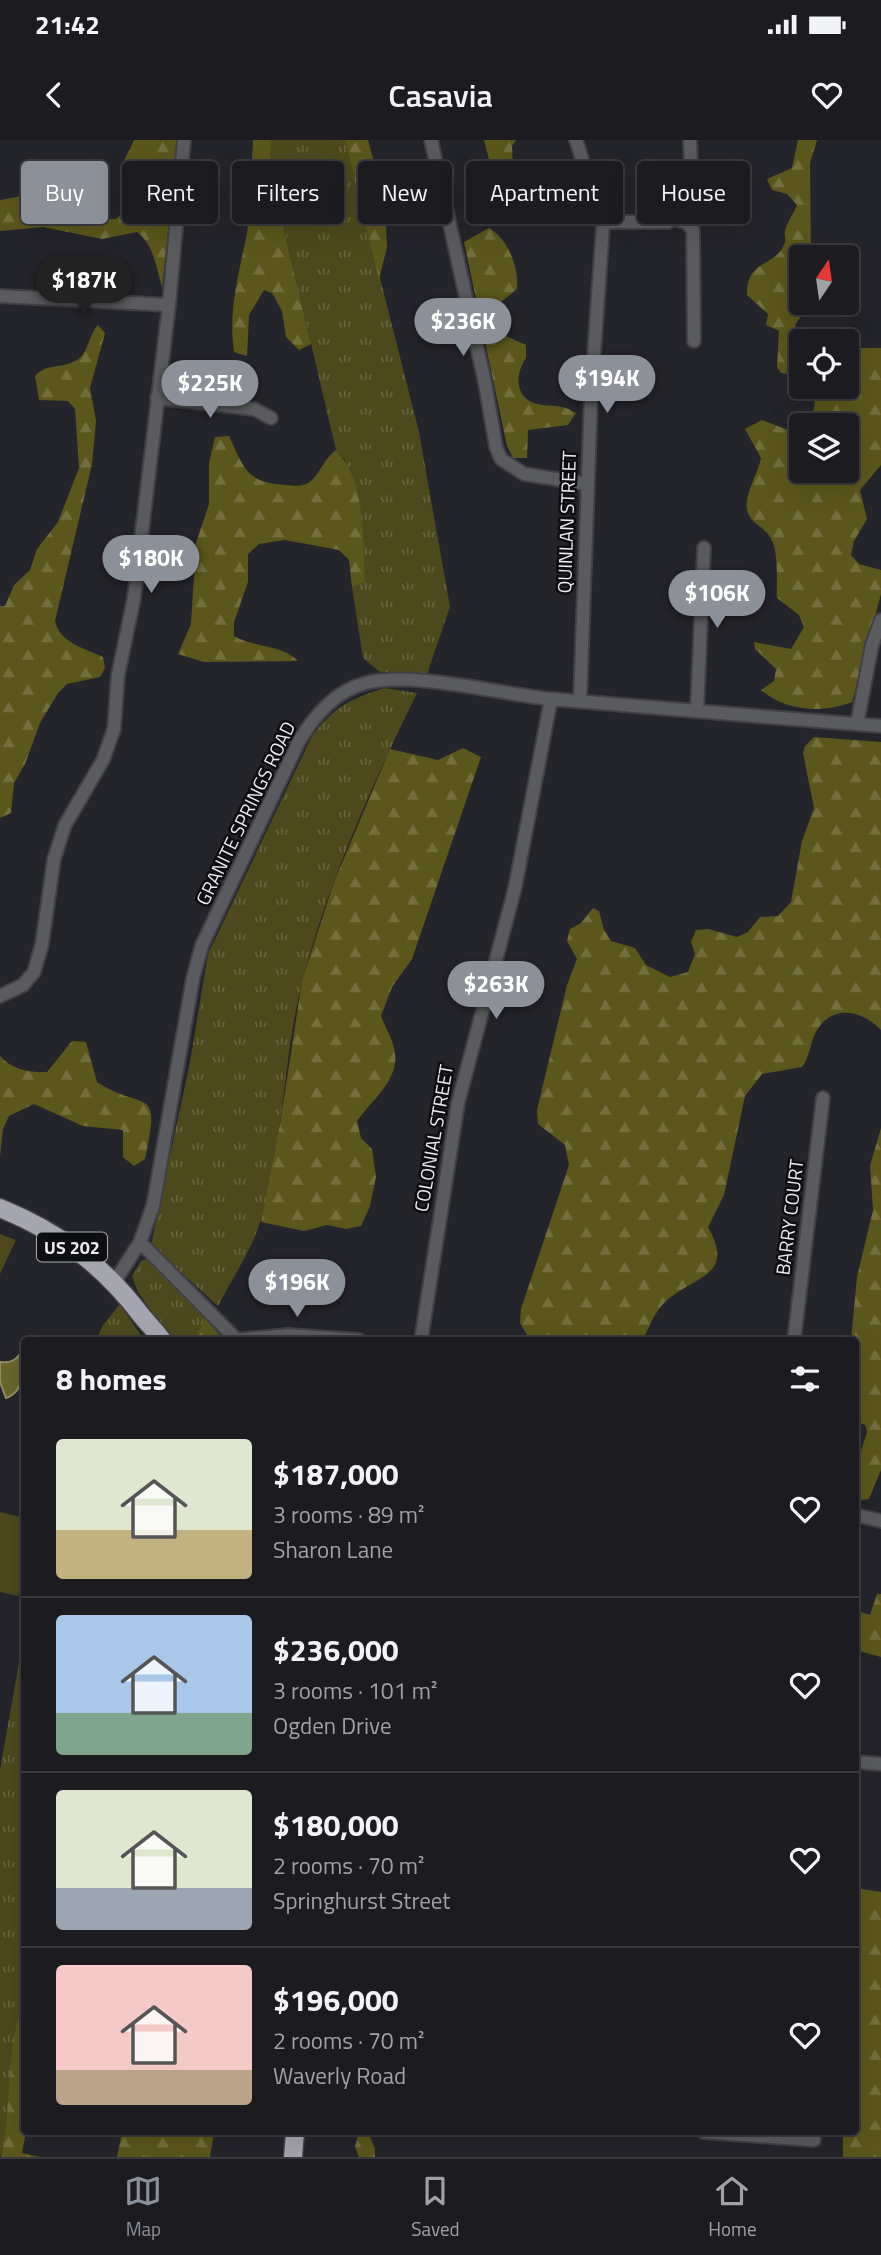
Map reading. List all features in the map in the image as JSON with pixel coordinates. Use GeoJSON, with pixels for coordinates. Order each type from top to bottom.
{"type":"FeatureCollection","features":[{"type":"Feature","properties":{"kind":"highway","name":"US 202"},"geometry":{"type":"LineString","coordinates":[[0,1208],[67,1243],[115,1281],[160,1337]]}},
{"type":"Feature","properties":{"kind":"highway"},"geometry":{"type":"LineString","coordinates":[[293,2157],[295,2135]]}},
{"type":"Feature","properties":{"kind":"street"},"geometry":{"type":"LineString","coordinates":[[0,996],[23,985],[34,972],[42,944],[50,880],[65,825],[103,760],[114,729],[118,675],[134,598],[169,305],[184,140]]}},
{"type":"Feature","properties":{"kind":"street"},"geometry":{"type":"LineString","coordinates":[[431,140],[485,383],[496,447],[501,459],[524,474],[587,484]]}},
{"type":"Feature","properties":{"kind":"street","name":"QUINLAN STREET"},"geometry":{"type":"LineString","coordinates":[[576,140],[583,161]]}},
{"type":"Feature","properties":{"kind":"street"},"geometry":{"type":"LineString","coordinates":[[689,161],[690,140]]}},
{"type":"Feature","properties":{"kind":"street","name":"QUINLAN STREET"},"geometry":{"type":"LineString","coordinates":[[580,701],[587,484],[602,224]]}},
{"type":"Feature","properties":{"kind":"street"},"geometry":{"type":"LineString","coordinates":[[688,224],[693,230],[694,341]]}},
{"type":"Feature","properties":{"kind":"street"},"geometry":{"type":"LineString","coordinates":[[0,296],[169,305]]}},
{"type":"Feature","properties":{"kind":"street"},"geometry":{"type":"LineString","coordinates":[[157,398],[254,409],[271,418]]}},
{"type":"Feature","properties":{"kind":"street"},"geometry":{"type":"LineString","coordinates":[[697,710],[705,548]]}},
{"type":"Feature","properties":{"kind":"street"},"geometry":{"type":"LineString","coordinates":[[857,724],[872,645],[881,620]]}},
{"type":"Feature","properties":{"kind":"street","name":"GRANITE SPRINGS ROAD"},"geometry":{"type":"LineString","coordinates":[[115,1281],[140,1242],[153,1206],[197,961],[278,783],[312,720],[344,692],[379,680],[395,679],[551,699],[881,726]]}},
{"type":"Feature","properties":{"kind":"street","name":"COLONIAL STREET"},"geometry":{"type":"LineString","coordinates":[[421,1337],[441,1197],[463,1078],[515,888],[551,699]]}},
{"type":"Feature","properties":{"kind":"street","name":"BARRY COURT"},"geometry":{"type":"LineString","coordinates":[[794,1337],[823,1098]]}},
{"type":"Feature","properties":{"kind":"street"},"geometry":{"type":"LineString","coordinates":[[140,1242],[233,1337]]}},
{"type":"Feature","properties":{"kind":"street"},"geometry":{"type":"LineString","coordinates":[[267,1337],[316,1337]]}},
{"type":"Feature","properties":{"kind":"street"},"geometry":{"type":"LineString","coordinates":[[859,1516],[881,1521]]}},
{"type":"Feature","properties":{"kind":"street"},"geometry":{"type":"LineString","coordinates":[[859,1762],[881,1764]]}},
{"type":"Feature","properties":{"kind":"street"},"geometry":{"type":"LineString","coordinates":[[745,2135],[814,2140]]}},
{"type":"Feature","properties":{"kind":"green space"},"geometry":{"type":"Polygon","coordinates":[[[134,140],[178,140],[176,161],[124,161],[134,140]]]}},
{"type":"Feature","properties":{"kind":"green space"},"geometry":{"type":"Polygon","coordinates":[[[253,140],[272,140],[270,161],[252,161],[253,140]]]}},
{"type":"Feature","properties":{"kind":"green space"},"geometry":{"type":"Polygon","coordinates":[[[272,140],[345,140],[358,191],[358,224],[366,224],[419,432],[450,607],[427,674],[380,672],[363,658],[352,587],[365,581],[345,460],[336,450],[283,224],[344,224],[344,161],[269,161],[272,140]]]}},
{"type":"Feature","properties":{"kind":"green space"},"geometry":{"type":"Polygon","coordinates":[[[345,140],[368,140],[374,161],[358,161],[358,193],[345,140]]]}},
{"type":"Feature","properties":{"kind":"green space"},"geometry":{"type":"Polygon","coordinates":[[[484,140],[516,140],[512,146],[513,161],[489,161],[484,140]]]}},
{"type":"Feature","properties":{"kind":"green space"},"geometry":{"type":"Polygon","coordinates":[[[798,140],[817,140],[810,163],[811,245],[789,245],[789,315],[802,315],[795,325],[797,329],[789,329],[789,374],[781,373],[777,367],[779,331],[766,325],[768,314],[747,295],[751,275],[781,250],[785,242],[786,228],[797,205],[787,194],[772,190],[767,179],[792,168],[798,140]]]}},
{"type":"Feature","properties":{"kind":"green space"},"geometry":{"type":"Polygon","coordinates":[[[21,196],[21,224],[108,224],[108,219],[116,219],[122,214],[122,224],[169,224],[162,287],[151,250],[137,232],[102,239],[43,227],[0,231],[0,200],[21,196]]]}},
{"type":"Feature","properties":{"kind":"green space"},"geometry":{"type":"Polygon","coordinates":[[[249,224],[283,224],[311,344],[299,350],[286,337],[282,311],[272,293],[264,290],[249,315],[247,356],[234,352],[232,321],[235,292],[249,224]]]}},
{"type":"Feature","properties":{"kind":"green space"},"geometry":{"type":"Polygon","coordinates":[[[366,224],[386,224],[387,247],[379,279],[366,224]]]}},
{"type":"Feature","properties":{"kind":"green space"},"geometry":{"type":"Polygon","coordinates":[[[489,228],[507,246],[516,272],[517,289],[496,306],[499,333],[526,345],[526,358],[519,378],[521,391],[529,401],[561,407],[576,413],[568,425],[528,430],[527,458],[513,458],[507,446],[464,242],[489,228]]]}},
{"type":"Feature","properties":{"kind":"green space"},"geometry":{"type":"Polygon","coordinates":[[[98,325],[105,333],[90,388],[96,421],[92,464],[55,621],[67,640],[103,657],[105,668],[100,677],[67,684],[58,693],[40,723],[25,764],[14,783],[11,813],[0,818],[0,606],[5,606],[14,585],[30,570],[37,549],[58,522],[79,468],[75,409],[68,401],[39,400],[35,376],[44,369],[80,358],[98,325]]]}},
{"type":"Feature","properties":{"kind":"green space"},"geometry":{"type":"Polygon","coordinates":[[[859,348],[881,348],[881,465],[860,490],[867,519],[854,541],[851,555],[859,564],[881,570],[881,594],[852,702],[816,709],[792,706],[761,690],[774,681],[776,669],[755,649],[754,642],[791,649],[804,627],[799,615],[777,598],[776,556],[772,540],[747,510],[748,497],[761,458],[745,429],[762,420],[789,430],[789,483],[859,483],[859,413],[812,413],[815,399],[859,399],[859,348]]]}},
{"type":"Feature","properties":{"kind":"green space"},"geometry":{"type":"Polygon","coordinates":[[[229,436],[248,472],[262,481],[293,486],[307,484],[336,450],[353,478],[361,512],[365,582],[352,587],[349,560],[339,550],[285,540],[259,544],[248,554],[248,582],[234,622],[234,636],[284,652],[298,661],[204,662],[178,654],[191,624],[196,543],[209,504],[209,463],[215,437],[229,436]]]}},
{"type":"Feature","properties":{"kind":"green space"},"geometry":{"type":"Polygon","coordinates":[[[384,688],[417,693],[353,833],[325,905],[296,1008],[269,1191],[257,1231],[218,1306],[151,1245],[190,1062],[208,954],[312,736],[343,705],[384,688]]]}},
{"type":"Feature","properties":{"kind":"green space"},"geometry":{"type":"Polygon","coordinates":[[[814,737],[881,742],[881,1030],[864,1017],[854,1014],[836,1014],[827,1018],[814,1036],[802,1067],[762,1074],[745,1096],[724,1195],[708,1227],[717,1256],[714,1266],[699,1280],[665,1302],[644,1337],[528,1337],[520,1323],[521,1309],[569,1165],[565,1145],[538,1124],[537,1110],[567,985],[577,959],[567,941],[570,929],[581,923],[593,908],[599,911],[604,930],[611,941],[635,948],[646,965],[670,977],[688,972],[695,954],[691,942],[696,930],[708,929],[737,937],[748,932],[760,917],[778,916],[791,902],[802,841],[814,808],[803,753],[805,746],[814,737]]]}},
{"type":"Feature","properties":{"kind":"green space"},"geometry":{"type":"Polygon","coordinates":[[[463,748],[481,757],[412,959],[392,987],[381,1016],[394,1048],[393,1072],[383,1090],[357,1121],[361,1138],[372,1149],[376,1177],[370,1206],[361,1226],[346,1229],[327,1225],[304,1231],[261,1222],[280,1124],[302,981],[334,882],[390,749],[438,760],[463,748]]]}},
{"type":"Feature","properties":{"kind":"green space"},"geometry":{"type":"Polygon","coordinates":[[[72,1041],[86,1042],[97,1082],[145,1103],[150,1109],[150,1135],[145,1159],[134,1166],[123,1157],[123,1130],[83,1126],[34,1104],[9,1116],[3,1129],[0,1156],[0,1056],[21,1069],[47,1072],[72,1041]]]}},
{"type":"Feature","properties":{"kind":"green space"},"geometry":{"type":"Polygon","coordinates":[[[881,1128],[881,1470],[869,1499],[862,1500],[859,1498],[859,1457],[867,1432],[865,1425],[859,1422],[859,1337],[851,1337],[857,1277],[873,1210],[870,1166],[881,1128]]]}},
{"type":"Feature","properties":{"kind":"green space"},"geometry":{"type":"Polygon","coordinates":[[[0,1234],[16,1240],[0,1274],[0,1234]]]}},
{"type":"Feature","properties":{"kind":"green space"},"geometry":{"type":"Polygon","coordinates":[[[147,1259],[205,1318],[196,1337],[169,1337],[138,1292],[132,1276],[141,1261],[147,1259]]]}},
{"type":"Feature","properties":{"kind":"green space"},"geometry":{"type":"Polygon","coordinates":[[[120,1304],[142,1337],[97,1337],[103,1325],[120,1304]]]}},
{"type":"Feature","properties":{"kind":"green space"},"geometry":{"type":"Polygon","coordinates":[[[205,1318],[221,1337],[196,1337],[205,1318]]]}},
{"type":"Feature","properties":{"kind":"green space"},"geometry":{"type":"Polygon","coordinates":[[[0,1512],[21,1517],[21,1584],[18,1596],[0,1592],[0,1512]]]}},
{"type":"Feature","properties":{"kind":"green space"},"geometry":{"type":"Polygon","coordinates":[[[877,1594],[881,1594],[881,1657],[859,1651],[859,1611],[870,1615],[877,1594]]]}},
{"type":"Feature","properties":{"kind":"green space"},"geometry":{"type":"Polygon","coordinates":[[[21,1651],[21,2010],[14,2040],[9,2119],[0,2157],[0,1770],[21,1651]]]}},
{"type":"Feature","properties":{"kind":"green space"},"geometry":{"type":"Polygon","coordinates":[[[859,1888],[881,1892],[881,2157],[843,2157],[843,2135],[859,2135],[859,1888]]]}},
{"type":"Feature","properties":{"kind":"green space"},"geometry":{"type":"Polygon","coordinates":[[[21,2010],[21,2135],[25,2135],[22,2153],[40,2157],[1,2157],[11,2058],[21,2010]]]}},
{"type":"Feature","properties":{"kind":"green space"},"geometry":{"type":"Polygon","coordinates":[[[121,2135],[214,2135],[210,2157],[117,2157],[121,2135]]]}},
{"type":"Feature","properties":{"kind":"green space"},"geometry":{"type":"Polygon","coordinates":[[[358,2135],[369,2135],[375,2157],[359,2157],[355,2147],[358,2135]]]}},
{"type":"Feature","properties":{"kind":"shaded area"},"geometry":{"type":"Polygon","coordinates":[[[20,1355],[20,1384],[12,1395],[6,1398],[0,1382],[0,1362],[15,1360],[20,1355]]]}}]}
